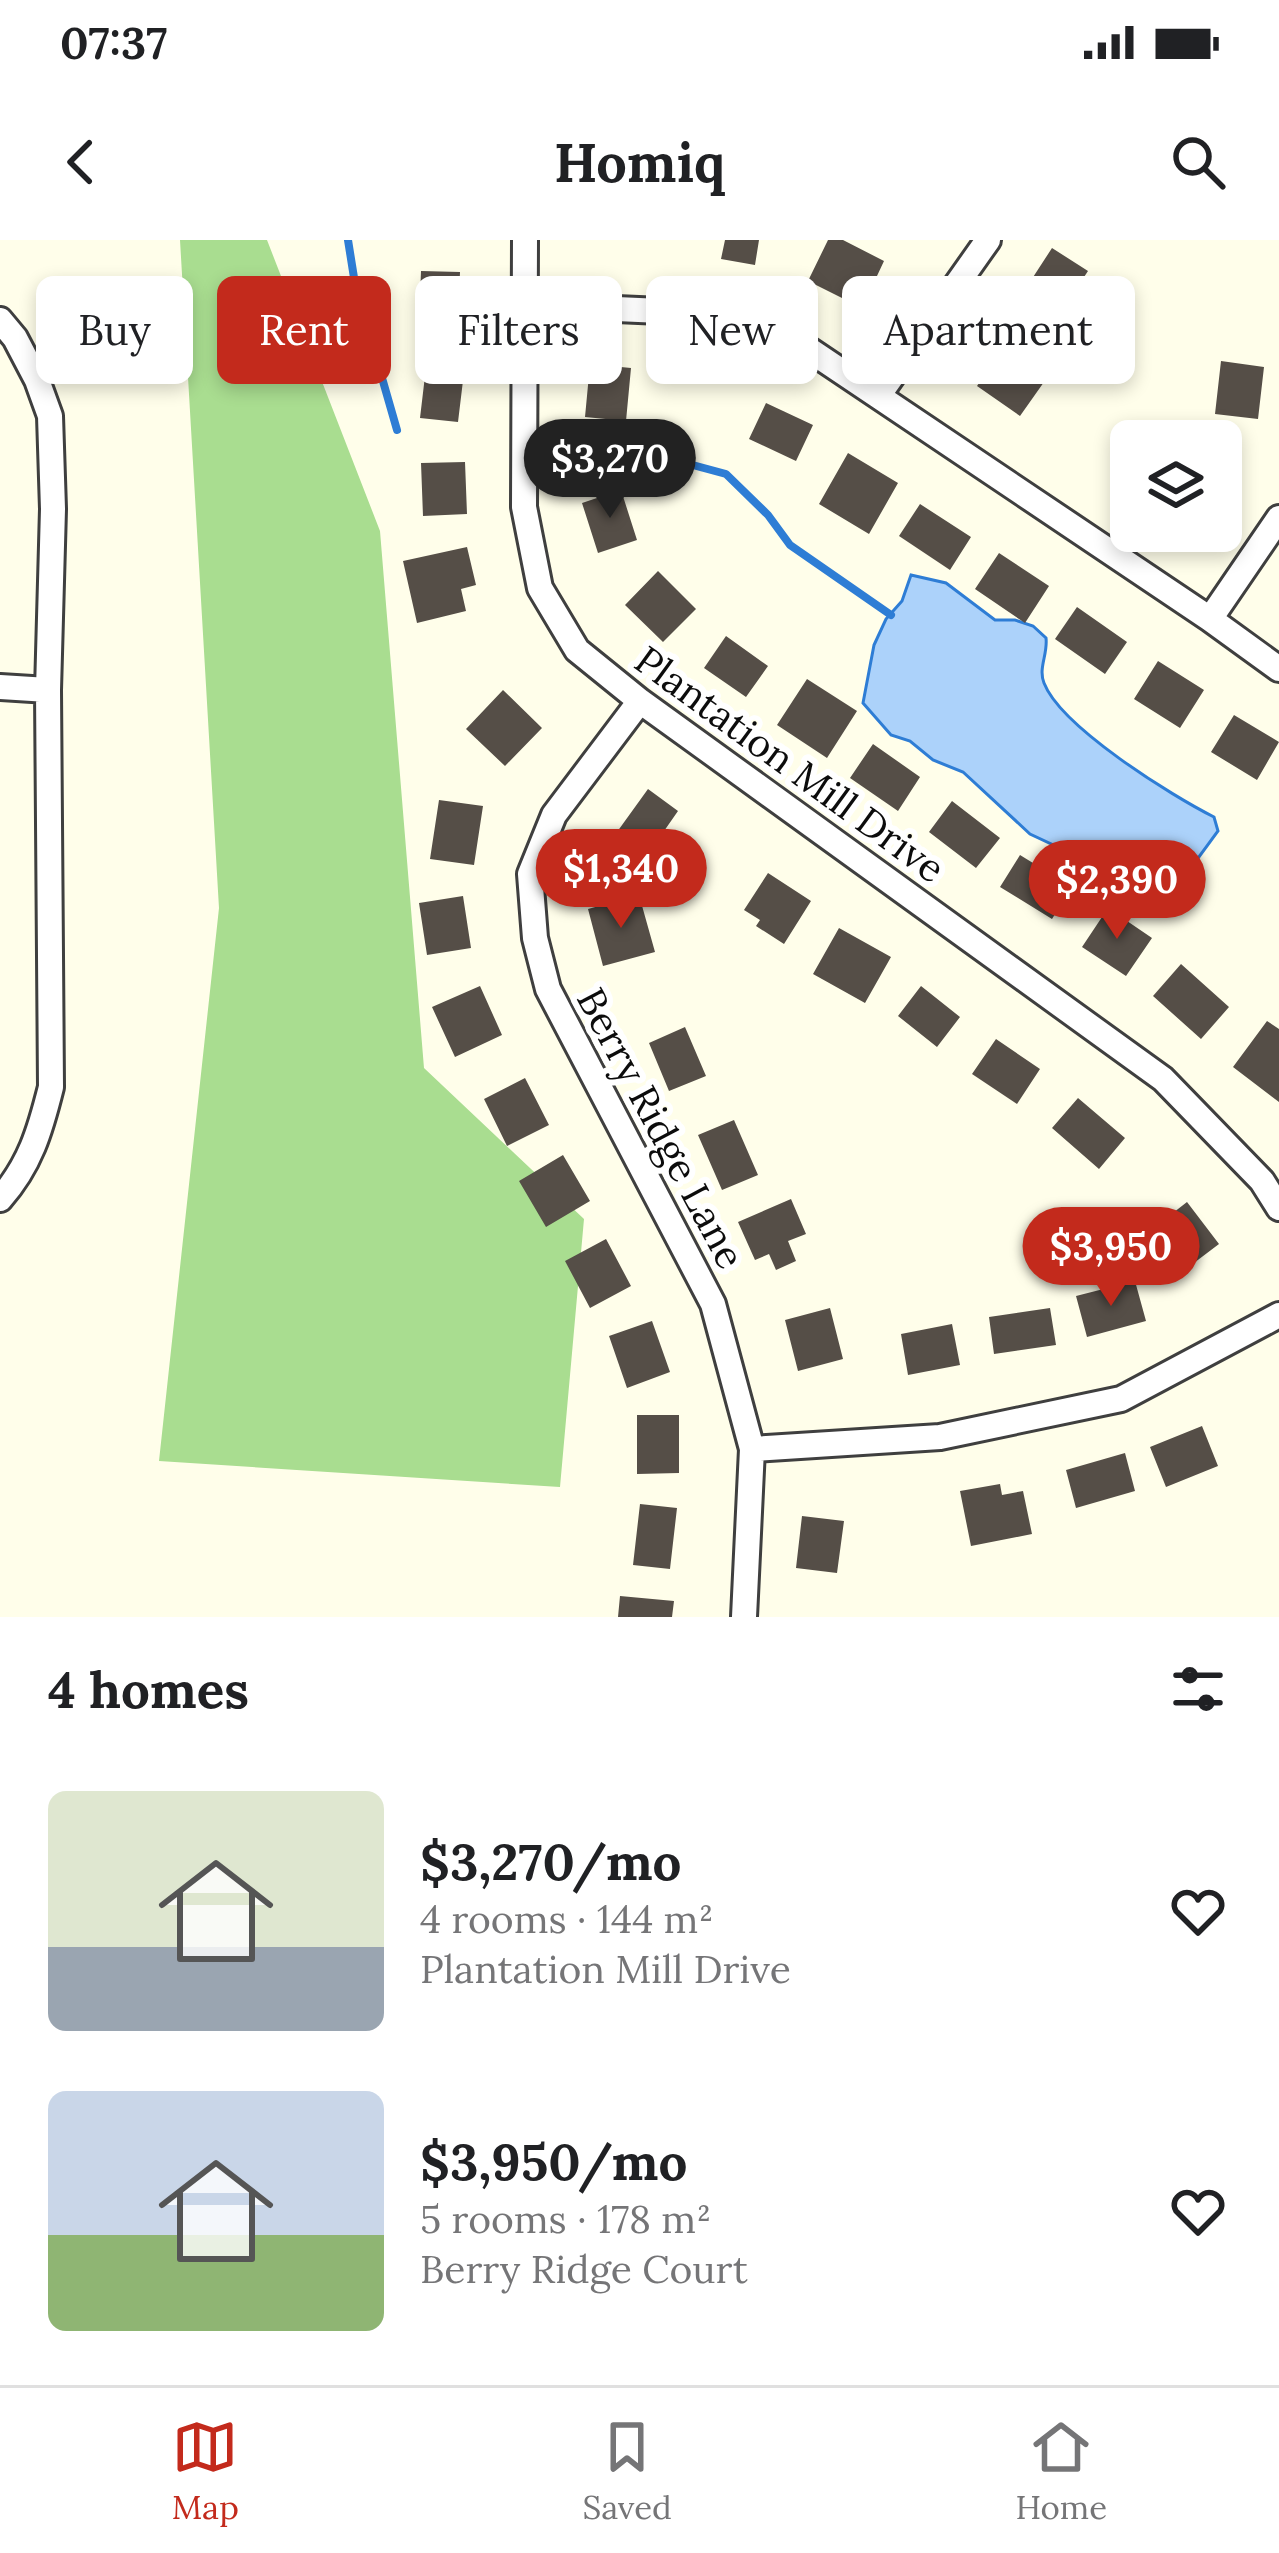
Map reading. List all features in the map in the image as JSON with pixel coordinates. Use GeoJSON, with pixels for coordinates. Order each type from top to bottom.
{"type":"FeatureCollection","features":[{"type":"Feature","properties":{"kind":"street","name":"Plantation Mill Drive"},"geometry":{"type":"LineString","coordinates":[[525,240],[526,276]]}},
{"type":"Feature","properties":{"kind":"street"},"geometry":{"type":"LineString","coordinates":[[878,396],[988,240]]}},
{"type":"Feature","properties":{"kind":"street"},"geometry":{"type":"LineString","coordinates":[[622,309],[746,326],[808,349],[1279,669]]}},
{"type":"Feature","properties":{"kind":"street"},"geometry":{"type":"LineString","coordinates":[[0,320],[26,359],[50,416],[52,508],[48,689],[51,1087],[38,1138],[16,1181],[0,1199]]}},
{"type":"Feature","properties":{"kind":"street","name":"Plantation Mill Drive"},"geometry":{"type":"LineString","coordinates":[[526,384],[524,507],[540,588],[577,650],[640,701],[1162,1079],[1262,1181],[1279,1208]]}},
{"type":"Feature","properties":{"kind":"street"},"geometry":{"type":"LineString","coordinates":[[1210,619],[1279,518]]}},
{"type":"Feature","properties":{"kind":"street"},"geometry":{"type":"LineString","coordinates":[[0,687],[48,689]]}},
{"type":"Feature","properties":{"kind":"street","name":"Berry Ridge Lane"},"geometry":{"type":"LineString","coordinates":[[640,701],[554,815],[530,874],[535,938],[548,989],[713,1304],[752,1449],[744,1617]]}},
{"type":"Feature","properties":{"kind":"street"},"geometry":{"type":"LineString","coordinates":[[752,1449],[940,1437],[1121,1399],[1279,1315]]}},
{"type":"Feature","properties":{"kind":"green space"},"geometry":{"type":"Polygon","coordinates":[[[180,240],[267,240],[281,276],[217,276],[217,384],[323,384],[380,531],[424,1068],[584,1219],[560,1487],[159,1461],[219,908],[188,384],[193,384],[193,276],[182,276],[180,240]]]}},
{"type":"Feature","properties":{"kind":"water"},"geometry":{"type":"Polygon","coordinates":[[[911,575],[946,583],[995,620],[1033,626],[1046,638],[1042,672],[1054,701],[1094,739],[1146,777],[1214,817],[1218,831],[1196,861],[1156,880],[1137,880],[1105,869],[1030,834],[963,772],[891,735],[863,703],[874,645],[886,619],[902,601],[911,575]]]}},
{"type":"Feature","properties":{"kind":"building"},"geometry":{"type":"Polygon","coordinates":[[[725,240],[759,240],[755,265],[721,259],[725,240]]]}},
{"type":"Feature","properties":{"kind":"building"},"geometry":{"type":"Polygon","coordinates":[[[828,240],[843,240],[884,261],[877,276],[842,276],[842,298],[818,286],[818,276],[810,276],[828,240]]]}},
{"type":"Feature","properties":{"kind":"building"},"geometry":{"type":"Polygon","coordinates":[[[1052,248],[1088,271],[1085,276],[1034,276],[1052,248]]]}},
{"type":"Feature","properties":{"kind":"building"},"geometry":{"type":"Polygon","coordinates":[[[421,271],[460,272],[460,276],[421,276],[421,271]]]}},
{"type":"Feature","properties":{"kind":"building"},"geometry":{"type":"Polygon","coordinates":[[[1221,361],[1264,367],[1258,419],[1215,414],[1221,361]]]}},
{"type":"Feature","properties":{"kind":"building"},"geometry":{"type":"Polygon","coordinates":[[[622,367],[631,368],[626,421],[585,417],[588,384],[622,384],[622,367]]]}},
{"type":"Feature","properties":{"kind":"building"},"geometry":{"type":"Polygon","coordinates":[[[424,384],[463,384],[458,422],[420,418],[424,384]]]}},
{"type":"Feature","properties":{"kind":"building"},"geometry":{"type":"Polygon","coordinates":[[[978,384],[1043,384],[1020,416],[978,384]]]}},
{"type":"Feature","properties":{"kind":"building"},"geometry":{"type":"Polygon","coordinates":[[[766,403],[813,425],[796,461],[749,439],[766,403]]]}},
{"type":"Feature","properties":{"kind":"building"},"geometry":{"type":"Polygon","coordinates":[[[848,453],[898,483],[869,534],[819,504],[848,453]]]}},
{"type":"Feature","properties":{"kind":"building"},"geometry":{"type":"Polygon","coordinates":[[[465,462],[467,514],[423,516],[421,463],[465,462]]]}},
{"type":"Feature","properties":{"kind":"building"},"geometry":{"type":"Polygon","coordinates":[[[621,490],[637,540],[598,553],[582,503],[621,490]]]}},
{"type":"Feature","properties":{"kind":"building"},"geometry":{"type":"Polygon","coordinates":[[[920,504],[971,537],[950,570],[899,536],[920,504]]]}},
{"type":"Feature","properties":{"kind":"building"},"geometry":{"type":"Polygon","coordinates":[[[467,547],[476,585],[461,589],[466,611],[417,623],[403,561],[467,547]]]}},
{"type":"Feature","properties":{"kind":"building"},"geometry":{"type":"Polygon","coordinates":[[[999,553],[1049,586],[1025,623],[975,589],[999,553]]]}},
{"type":"Feature","properties":{"kind":"building"},"geometry":{"type":"Polygon","coordinates":[[[658,571],[696,609],[663,642],[625,605],[658,571]]]}},
{"type":"Feature","properties":{"kind":"building"},"geometry":{"type":"Polygon","coordinates":[[[1077,607],[1127,642],[1105,674],[1055,639],[1077,607]]]}},
{"type":"Feature","properties":{"kind":"building"},"geometry":{"type":"Polygon","coordinates":[[[726,636],[768,666],[746,697],[704,668],[726,636]]]}},
{"type":"Feature","properties":{"kind":"building"},"geometry":{"type":"Polygon","coordinates":[[[1158,661],[1204,690],[1180,728],[1134,699],[1158,661]]]}},
{"type":"Feature","properties":{"kind":"building"},"geometry":{"type":"Polygon","coordinates":[[[807,679],[857,711],[827,758],[777,725],[807,679]]]}},
{"type":"Feature","properties":{"kind":"building"},"geometry":{"type":"Polygon","coordinates":[[[503,690],[542,728],[505,766],[466,729],[503,690]]]}},
{"type":"Feature","properties":{"kind":"building"},"geometry":{"type":"Polygon","coordinates":[[[1234,715],[1279,742],[1257,780],[1211,752],[1234,715]]]}},
{"type":"Feature","properties":{"kind":"building"},"geometry":{"type":"Polygon","coordinates":[[[873,744],[920,777],[898,811],[850,778],[873,744]]]}},
{"type":"Feature","properties":{"kind":"building"},"geometry":{"type":"Polygon","coordinates":[[[648,789],[678,811],[648,854],[617,832],[648,789]]]}},
{"type":"Feature","properties":{"kind":"building"},"geometry":{"type":"Polygon","coordinates":[[[439,800],[483,806],[474,865],[430,859],[439,800]]]}},
{"type":"Feature","properties":{"kind":"building"},"geometry":{"type":"Polygon","coordinates":[[[952,801],[1000,838],[976,868],[929,832],[952,801]]]}},
{"type":"Feature","properties":{"kind":"building"},"geometry":{"type":"Polygon","coordinates":[[[1020,855],[1072,887],[1052,919],[1000,887],[1020,855]]]}},
{"type":"Feature","properties":{"kind":"building"},"geometry":{"type":"Polygon","coordinates":[[[768,873],[811,901],[784,944],[756,926],[760,920],[744,910],[768,873]]]}},
{"type":"Feature","properties":{"kind":"building"},"geometry":{"type":"Polygon","coordinates":[[[639,895],[655,952],[603,966],[588,909],[639,895]]]}},
{"type":"Feature","properties":{"kind":"building"},"geometry":{"type":"Polygon","coordinates":[[[463,896],[471,948],[427,955],[419,903],[463,896]]]}},
{"type":"Feature","properties":{"kind":"building"},"geometry":{"type":"Polygon","coordinates":[[[1108,908],[1152,938],[1126,976],[1082,947],[1108,908]]]}},
{"type":"Feature","properties":{"kind":"building"},"geometry":{"type":"Polygon","coordinates":[[[839,928],[891,957],[865,1003],[813,974],[839,928]]]}},
{"type":"Feature","properties":{"kind":"building"},"geometry":{"type":"Polygon","coordinates":[[[1181,964],[1229,1007],[1201,1039],[1153,996],[1181,964]]]}},
{"type":"Feature","properties":{"kind":"building"},"geometry":{"type":"Polygon","coordinates":[[[480,986],[502,1035],[455,1057],[432,1007],[480,986]]]}},
{"type":"Feature","properties":{"kind":"building"},"geometry":{"type":"Polygon","coordinates":[[[921,986],[960,1017],[937,1047],[898,1016],[921,986]]]}},
{"type":"Feature","properties":{"kind":"building"},"geometry":{"type":"Polygon","coordinates":[[[1267,1021],[1279,1029],[1279,1102],[1233,1067],[1267,1021]]]}},
{"type":"Feature","properties":{"kind":"building"},"geometry":{"type":"Polygon","coordinates":[[[685,1027],[706,1076],[669,1091],[649,1043],[685,1027]]]}},
{"type":"Feature","properties":{"kind":"building"},"geometry":{"type":"Polygon","coordinates":[[[996,1039],[1040,1069],[1017,1104],[972,1074],[996,1039]]]}},
{"type":"Feature","properties":{"kind":"building"},"geometry":{"type":"Polygon","coordinates":[[[525,1078],[549,1125],[507,1146],[484,1099],[525,1078]]]}},
{"type":"Feature","properties":{"kind":"building"},"geometry":{"type":"Polygon","coordinates":[[[1078,1098],[1125,1138],[1099,1169],[1052,1128],[1078,1098]]]}},
{"type":"Feature","properties":{"kind":"building"},"geometry":{"type":"Polygon","coordinates":[[[734,1120],[758,1175],[722,1190],[698,1135],[734,1120]]]}},
{"type":"Feature","properties":{"kind":"building"},"geometry":{"type":"Polygon","coordinates":[[[563,1155],[590,1201],[546,1227],[519,1181],[563,1155]]]}},
{"type":"Feature","properties":{"kind":"building"},"geometry":{"type":"Polygon","coordinates":[[[791,1199],[806,1234],[788,1241],[796,1261],[776,1270],[769,1254],[755,1260],[738,1222],[791,1199]]]}},
{"type":"Feature","properties":{"kind":"building"},"geometry":{"type":"Polygon","coordinates":[[[1187,1202],[1219,1244],[1178,1275],[1146,1234],[1187,1202]]]}},
{"type":"Feature","properties":{"kind":"building"},"geometry":{"type":"Polygon","coordinates":[[[606,1239],[631,1286],[590,1308],[565,1261],[606,1239]]]}},
{"type":"Feature","properties":{"kind":"building"},"geometry":{"type":"Polygon","coordinates":[[[1135,1281],[1146,1321],[1087,1337],[1076,1296],[1135,1281]]]}},
{"type":"Feature","properties":{"kind":"building"},"geometry":{"type":"Polygon","coordinates":[[[830,1308],[843,1359],[798,1371],[785,1320],[830,1308]]]}},
{"type":"Feature","properties":{"kind":"building"},"geometry":{"type":"Polygon","coordinates":[[[1050,1308],[1056,1345],[994,1354],[989,1317],[1050,1308]]]}},
{"type":"Feature","properties":{"kind":"building"},"geometry":{"type":"Polygon","coordinates":[[[652,1321],[670,1372],[627,1388],[609,1336],[652,1321]]]}},
{"type":"Feature","properties":{"kind":"building"},"geometry":{"type":"Polygon","coordinates":[[[952,1324],[960,1365],[908,1375],[901,1334],[952,1324]]]}},
{"type":"Feature","properties":{"kind":"building"},"geometry":{"type":"Polygon","coordinates":[[[637,1415],[679,1415],[679,1473],[637,1474],[637,1415]]]}},
{"type":"Feature","properties":{"kind":"building"},"geometry":{"type":"Polygon","coordinates":[[[1202,1426],[1218,1466],[1166,1487],[1150,1447],[1202,1426]]]}},
{"type":"Feature","properties":{"kind":"building"},"geometry":{"type":"Polygon","coordinates":[[[1125,1453],[1135,1491],[1076,1508],[1066,1470],[1125,1453]]]}},
{"type":"Feature","properties":{"kind":"building"},"geometry":{"type":"Polygon","coordinates":[[[1000,1484],[1002,1495],[1023,1491],[1032,1534],[971,1546],[960,1491],[1000,1484]]]}},
{"type":"Feature","properties":{"kind":"building"},"geometry":{"type":"Polygon","coordinates":[[[640,1504],[677,1508],[670,1569],[633,1565],[640,1504]]]}},
{"type":"Feature","properties":{"kind":"building"},"geometry":{"type":"Polygon","coordinates":[[[802,1516],[844,1521],[837,1573],[796,1568],[802,1516]]]}},
{"type":"Feature","properties":{"kind":"building"},"geometry":{"type":"Polygon","coordinates":[[[620,1596],[674,1601],[672,1617],[618,1617],[620,1596]]]}},
{"type":"Feature","properties":{"kind":"waterway"},"geometry":{"type":"LineString","coordinates":[[348,240],[355,284],[397,430]]}},
{"type":"Feature","properties":{"kind":"waterway"},"geometry":{"type":"LineString","coordinates":[[626,447],[726,474],[768,515],[790,545],[891,615]]}}]}
